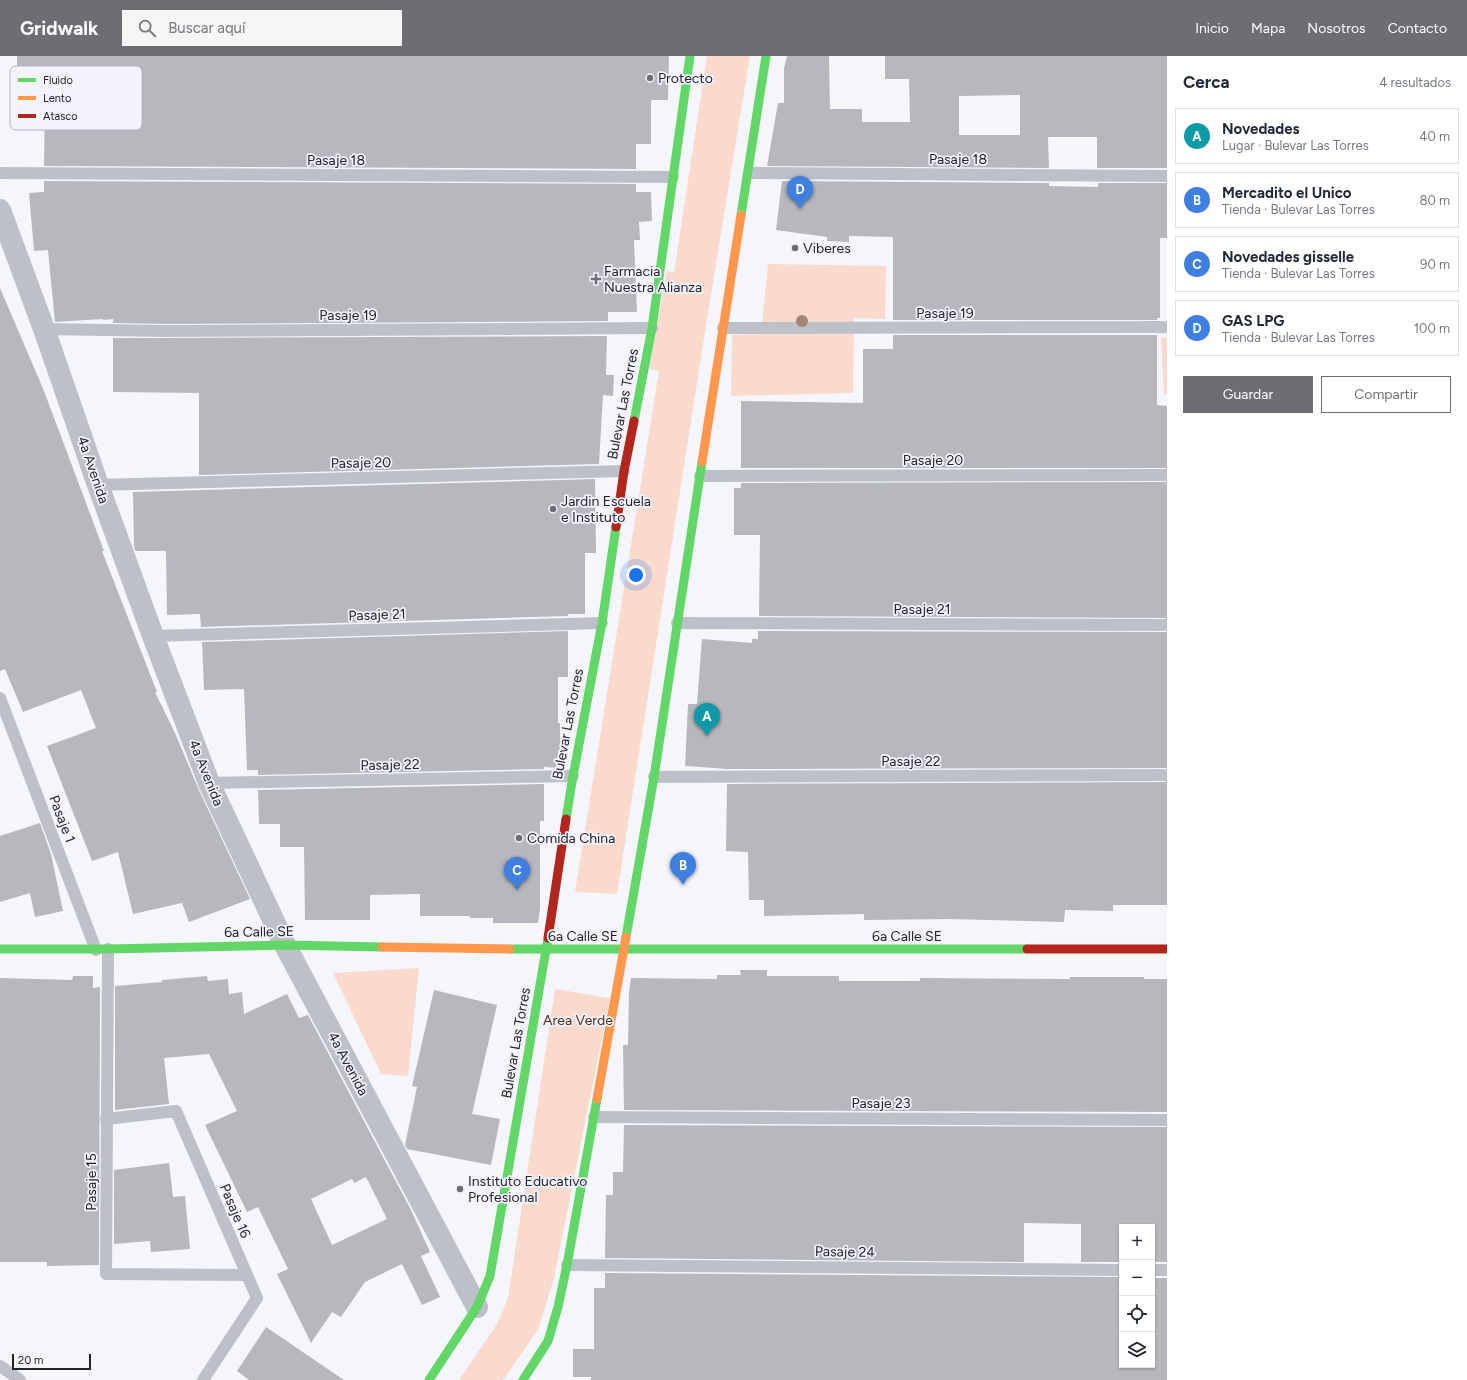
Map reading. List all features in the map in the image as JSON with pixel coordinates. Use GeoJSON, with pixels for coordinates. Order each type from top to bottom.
{"type":"FeatureCollection","features":[{"type":"Feature","properties":{"kind":"street","name":"Bulevar Las Torres"},"geometry":{"type":"LineString","coordinates":[[429,1380],[477,1307],[490,1276],[546,950],[573,776],[602,624],[624,471],[652,328],[690,56]]}},
{"type":"Feature","properties":{"kind":"street"},"geometry":{"type":"LineString","coordinates":[[523,1380],[548,1340],[568,1265],[654,777],[766,56]]}},
{"type":"Feature","properties":{"kind":"street","name":"4a Avenida"},"geometry":{"type":"LineString","coordinates":[[0,210],[153,636],[209,783],[285,944],[477,1307]]}},
{"type":"Feature","properties":{"kind":"street","name":"6a Calle SE"},"geometry":{"type":"LineString","coordinates":[[0,949],[102,950],[285,944],[546,950],[1167,950]]}},
{"type":"Feature","properties":{"kind":"lane","name":"Pasaje 18"},"geometry":{"type":"LineString","coordinates":[[0,173],[673,176]]}},
{"type":"Feature","properties":{"kind":"lane","name":"Pasaje 18"},"geometry":{"type":"LineString","coordinates":[[749,173],[1167,176]]}},
{"type":"Feature","properties":{"kind":"lane","name":"Pasaje 19"},"geometry":{"type":"LineString","coordinates":[[723,328],[1167,327]]}},
{"type":"Feature","properties":{"kind":"lane","name":"Pasaje 19"},"geometry":{"type":"LineString","coordinates":[[44,329],[174,331],[652,328]]}},
{"type":"Feature","properties":{"kind":"lane","name":"Pasaje 20"},"geometry":{"type":"LineString","coordinates":[[98,484],[624,471]]}},
{"type":"Feature","properties":{"kind":"lane","name":"Pasaje 20"},"geometry":{"type":"LineString","coordinates":[[700,476],[1167,475]]}},
{"type":"Feature","properties":{"kind":"lane","name":"Pasaje 21"},"geometry":{"type":"LineString","coordinates":[[677,623],[1167,625]]}},
{"type":"Feature","properties":{"kind":"lane","name":"Pasaje 21"},"geometry":{"type":"LineString","coordinates":[[153,636],[602,624]]}},
{"type":"Feature","properties":{"kind":"lane","name":"Pasaje 1"},"geometry":{"type":"LineString","coordinates":[[0,698],[102,950]]}},
{"type":"Feature","properties":{"kind":"lane","name":"Pasaje 22"},"geometry":{"type":"LineString","coordinates":[[654,777],[1167,775]]}},
{"type":"Feature","properties":{"kind":"lane","name":"Pasaje 22"},"geometry":{"type":"LineString","coordinates":[[209,783],[573,776]]}},
{"type":"Feature","properties":{"kind":"lane","name":"Pasaje 15"},"geometry":{"type":"LineString","coordinates":[[102,950],[106,1119],[106,1274],[246,1275]]}},
{"type":"Feature","properties":{"kind":"lane","name":"Pasaje 16"},"geometry":{"type":"LineString","coordinates":[[106,1119],[176,1111],[257,1298],[203,1380]]}},
{"type":"Feature","properties":{"kind":"lane","name":"Pasaje 23"},"geometry":{"type":"LineString","coordinates":[[594,1116],[1167,1120]]}},
{"type":"Feature","properties":{"kind":"lane","name":"Pasaje 24"},"geometry":{"type":"LineString","coordinates":[[568,1265],[1119,1270]]}},
{"type":"Feature","properties":{"kind":"lane"},"geometry":{"type":"LineString","coordinates":[[1155,1270],[1167,1270]]}},
{"type":"Feature","properties":{"kind":"lane"},"geometry":{"type":"LineString","coordinates":[[0,1366],[20,1380]]}},
{"type":"Feature","properties":{"kind":"green space"},"geometry":{"type":"Polygon","coordinates":[[[707,56],[750,56],[707,319],[617,894],[575,892],[659,371],[649,369],[667,271],[674,272],[707,56]]]}},
{"type":"Feature","properties":{"kind":"green space"},"geometry":{"type":"Polygon","coordinates":[[[768,264],[886,266],[885,319],[854,318],[853,393],[731,396],[732,335],[761,334],[768,264]]]}},
{"type":"Feature","properties":{"kind":"green space"},"geometry":{"type":"Polygon","coordinates":[[[1167,337],[1167,394],[1164,394],[1161,338],[1167,337]]]}},
{"type":"Feature","properties":{"kind":"green space"},"geometry":{"type":"Polygon","coordinates":[[[419,968],[408,1076],[381,1074],[333,973],[419,968]]]}},
{"type":"Feature","properties":{"kind":"green space","name":"Area Verde"},"geometry":{"type":"Polygon","coordinates":[[[555,989],[610,998],[554,1278],[538,1330],[503,1380],[459,1380],[497,1324],[508,1298],[555,989]]]}},
{"type":"Feature","properties":{"kind":"building"},"geometry":{"type":"Polygon","coordinates":[[[17,56],[669,56],[668,100],[651,100],[651,144],[636,144],[636,169],[44,166],[45,130],[142,130],[142,66],[17,66],[17,56]]]}},
{"type":"Feature","properties":{"kind":"building"},"geometry":{"type":"Polygon","coordinates":[[[787,56],[829,56],[830,109],[862,109],[862,122],[910,122],[909,79],[885,79],[885,56],[1167,56],[1167,168],[1097,168],[1097,137],[1048,137],[1049,168],[767,166],[778,103],[784,103],[784,68],[787,56]],[[1020,95],[959,96],[959,135],[1020,135],[1020,95]]]}},
{"type":"Feature","properties":{"kind":"building"},"geometry":{"type":"Polygon","coordinates":[[[44,181],[636,184],[636,192],[651,192],[652,221],[639,222],[640,240],[634,240],[637,312],[608,312],[608,321],[166,324],[113,323],[113,319],[103,319],[55,322],[48,250],[34,251],[29,193],[44,192],[44,181]]]}},
{"type":"Feature","properties":{"kind":"building"},"geometry":{"type":"Polygon","coordinates":[[[782,181],[1049,183],[1049,186],[1098,187],[1098,183],[1167,183],[1167,238],[1160,238],[1160,318],[1157,318],[1157,320],[893,320],[893,237],[849,236],[849,242],[827,241],[827,237],[776,230],[782,181]]]}},
{"type":"Feature","properties":{"kind":"building"},"geometry":{"type":"Polygon","coordinates":[[[0,288],[44,391],[104,551],[102,551],[157,692],[155,692],[250,899],[189,922],[182,903],[133,914],[118,852],[92,861],[47,746],[96,728],[81,690],[23,712],[5,669],[0,671],[0,288]]]}},
{"type":"Feature","properties":{"kind":"building"},"geometry":{"type":"Polygon","coordinates":[[[893,335],[1157,335],[1157,405],[1167,406],[1167,468],[741,468],[741,401],[863,403],[863,349],[893,349],[893,335]]]}},
{"type":"Feature","properties":{"kind":"building"},"geometry":{"type":"Polygon","coordinates":[[[607,336],[606,375],[614,375],[613,396],[603,395],[599,464],[199,475],[199,393],[113,392],[113,338],[607,336]]]}},
{"type":"Feature","properties":{"kind":"building"},"geometry":{"type":"Polygon","coordinates":[[[595,479],[596,553],[585,553],[585,614],[568,614],[568,616],[201,627],[200,614],[167,615],[166,551],[135,551],[134,546],[133,492],[595,479]]]}},
{"type":"Feature","properties":{"kind":"building"},"geometry":{"type":"Polygon","coordinates":[[[1167,482],[1167,618],[759,616],[760,535],[734,535],[734,488],[741,488],[741,483],[1167,482]]]}},
{"type":"Feature","properties":{"kind":"building"},"geometry":{"type":"Polygon","coordinates":[[[568,631],[568,677],[558,677],[560,768],[544,767],[544,769],[258,775],[258,770],[247,770],[244,689],[204,690],[202,642],[568,631]]]}},
{"type":"Feature","properties":{"kind":"building"},"geometry":{"type":"Polygon","coordinates":[[[758,631],[1167,632],[1167,768],[727,769],[685,766],[688,704],[697,704],[702,639],[752,643],[752,639],[758,639],[758,631]]]}},
{"type":"Feature","properties":{"kind":"building"},"geometry":{"type":"Polygon","coordinates":[[[1167,782],[1167,905],[1113,905],[1113,911],[1065,910],[1064,922],[950,919],[864,920],[864,914],[764,916],[764,900],[749,900],[748,852],[726,851],[727,784],[1167,782]]]}},
{"type":"Feature","properties":{"kind":"building"},"geometry":{"type":"Polygon","coordinates":[[[544,784],[544,821],[540,821],[540,909],[538,923],[493,923],[493,918],[470,918],[470,916],[420,916],[420,894],[370,895],[370,920],[305,920],[304,847],[280,847],[280,824],[259,824],[258,790],[544,784]]]}},
{"type":"Feature","properties":{"kind":"building"},"geometry":{"type":"Polygon","coordinates":[[[40,823],[51,854],[63,911],[35,917],[30,893],[0,902],[0,836],[40,823]]]}},
{"type":"Feature","properties":{"kind":"building"},"geometry":{"type":"Polygon","coordinates":[[[740,970],[767,970],[767,976],[839,976],[839,981],[920,981],[920,978],[1070,979],[1070,977],[1144,977],[1144,979],[1167,979],[1167,1112],[624,1110],[623,1045],[628,1045],[629,991],[631,978],[717,979],[717,975],[741,975],[740,970]]]}},
{"type":"Feature","properties":{"kind":"building"},"geometry":{"type":"Polygon","coordinates":[[[73,976],[93,976],[93,988],[100,987],[99,1265],[47,1266],[47,1262],[0,1262],[0,978],[72,980],[73,976]]]}},
{"type":"Feature","properties":{"kind":"building"},"geometry":{"type":"Polygon","coordinates":[[[207,976],[208,981],[228,979],[229,994],[242,992],[244,1014],[287,994],[299,1018],[308,1015],[411,1210],[430,1252],[421,1256],[440,1297],[422,1305],[402,1264],[365,1282],[341,1317],[332,1312],[311,1343],[277,1274],[288,1269],[258,1207],[247,1212],[205,1125],[237,1111],[209,1054],[164,1058],[169,1104],[115,1110],[115,986],[162,982],[162,980],[207,976]],[[366,1177],[354,1183],[352,1179],[311,1199],[332,1245],[387,1219],[366,1177]]]}},
{"type":"Feature","properties":{"kind":"building"},"geometry":{"type":"Polygon","coordinates":[[[434,990],[497,1005],[472,1114],[500,1119],[491,1165],[407,1149],[405,1145],[417,1087],[412,1086],[434,990]]]}},
{"type":"Feature","properties":{"kind":"building"},"geometry":{"type":"Polygon","coordinates":[[[624,1125],[1167,1127],[1167,1262],[1155,1262],[1155,1224],[1119,1224],[1119,1262],[1081,1262],[1081,1224],[1024,1223],[1024,1262],[605,1258],[606,1195],[613,1195],[613,1172],[623,1172],[624,1125]]]}},
{"type":"Feature","properties":{"kind":"building"},"geometry":{"type":"Polygon","coordinates":[[[169,1163],[173,1197],[185,1196],[190,1249],[151,1252],[150,1241],[114,1244],[114,1170],[169,1163]]]}},
{"type":"Feature","properties":{"kind":"building"},"geometry":{"type":"Polygon","coordinates":[[[605,1273],[1119,1277],[1119,1368],[1155,1368],[1155,1278],[1167,1278],[1167,1380],[591,1380],[591,1377],[573,1377],[573,1349],[594,1349],[594,1288],[605,1288],[605,1273]]]}},
{"type":"Feature","properties":{"kind":"building"},"geometry":{"type":"Polygon","coordinates":[[[266,1327],[344,1380],[249,1380],[237,1371],[266,1327]]]}},
{"type":"Feature","properties":{"kind":"traffic: fast"},"geometry":{"type":"LineString","coordinates":[[634,421],[652,328],[690,56]]}},
{"type":"Feature","properties":{"kind":"traffic: fast"},"geometry":{"type":"LineString","coordinates":[[741,215],[766,56]]}},
{"type":"Feature","properties":{"kind":"traffic: fast"},"geometry":{"type":"LineString","coordinates":[[626,937],[654,777],[702,462]]}},
{"type":"Feature","properties":{"kind":"traffic: fast"},"geometry":{"type":"LineString","coordinates":[[566,819],[602,623],[616,527]]}},
{"type":"Feature","properties":{"kind":"traffic: fast"},"geometry":{"type":"LineString","coordinates":[[429,1380],[477,1307],[490,1276],[548,938]]}},
{"type":"Feature","properties":{"kind":"traffic: fast"},"geometry":{"type":"LineString","coordinates":[[0,949],[108,949],[285,945],[382,947]]}},
{"type":"Feature","properties":{"kind":"traffic: fast"},"geometry":{"type":"LineString","coordinates":[[510,949],[1027,949]]}},
{"type":"Feature","properties":{"kind":"traffic: fast"},"geometry":{"type":"LineString","coordinates":[[523,1380],[548,1341],[558,1307],[597,1099]]}},
{"type":"Feature","properties":{"kind":"traffic: slow"},"geometry":{"type":"LineString","coordinates":[[702,462],[741,215]]}},
{"type":"Feature","properties":{"kind":"traffic: slow"},"geometry":{"type":"LineString","coordinates":[[597,1099],[626,937]]}},
{"type":"Feature","properties":{"kind":"traffic: slow"},"geometry":{"type":"LineString","coordinates":[[382,947],[510,949]]}},
{"type":"Feature","properties":{"kind":"traffic: jam"},"geometry":{"type":"LineString","coordinates":[[616,527],[624,471],[634,421]]}},
{"type":"Feature","properties":{"kind":"traffic: jam"},"geometry":{"type":"LineString","coordinates":[[548,938],[566,819]]}},
{"type":"Feature","properties":{"kind":"traffic: jam"},"geometry":{"type":"LineString","coordinates":[[1027,949],[1167,949]]}},
{"type":"Feature","properties":{"kind":"place","name":"Protecto"},"geometry":{"type":"Point","coordinates":[650,78]}},
{"type":"Feature","properties":{"kind":"place","name":"GAS LPG"},"geometry":{"type":"Point","coordinates":[800,209]}},
{"type":"Feature","properties":{"kind":"place","name":"Viberes"},"geometry":{"type":"Point","coordinates":[795,248]}},
{"type":"Feature","properties":{"kind":"place","name":"Farmacia Nuestra Alianza"},"geometry":{"type":"Point","coordinates":[596,279]}},
{"type":"Feature","properties":{"kind":"place","name":"Jardin Escuela e Instituto"},"geometry":{"type":"Point","coordinates":[553,509]}},
{"type":"Feature","properties":{"kind":"place","name":"Novedades"},"geometry":{"type":"Point","coordinates":[707,736]}},
{"type":"Feature","properties":{"kind":"place","name":"Comida China"},"geometry":{"type":"Point","coordinates":[519,838]}},
{"type":"Feature","properties":{"kind":"place","name":"Mercadito el Unico"},"geometry":{"type":"Point","coordinates":[683,885]}},
{"type":"Feature","properties":{"kind":"place","name":"Novedades gisselle"},"geometry":{"type":"Point","coordinates":[517,890]}},
{"type":"Feature","properties":{"kind":"place","name":"Instituto Educativo Profesional"},"geometry":{"type":"Point","coordinates":[460,1189]}}]}
